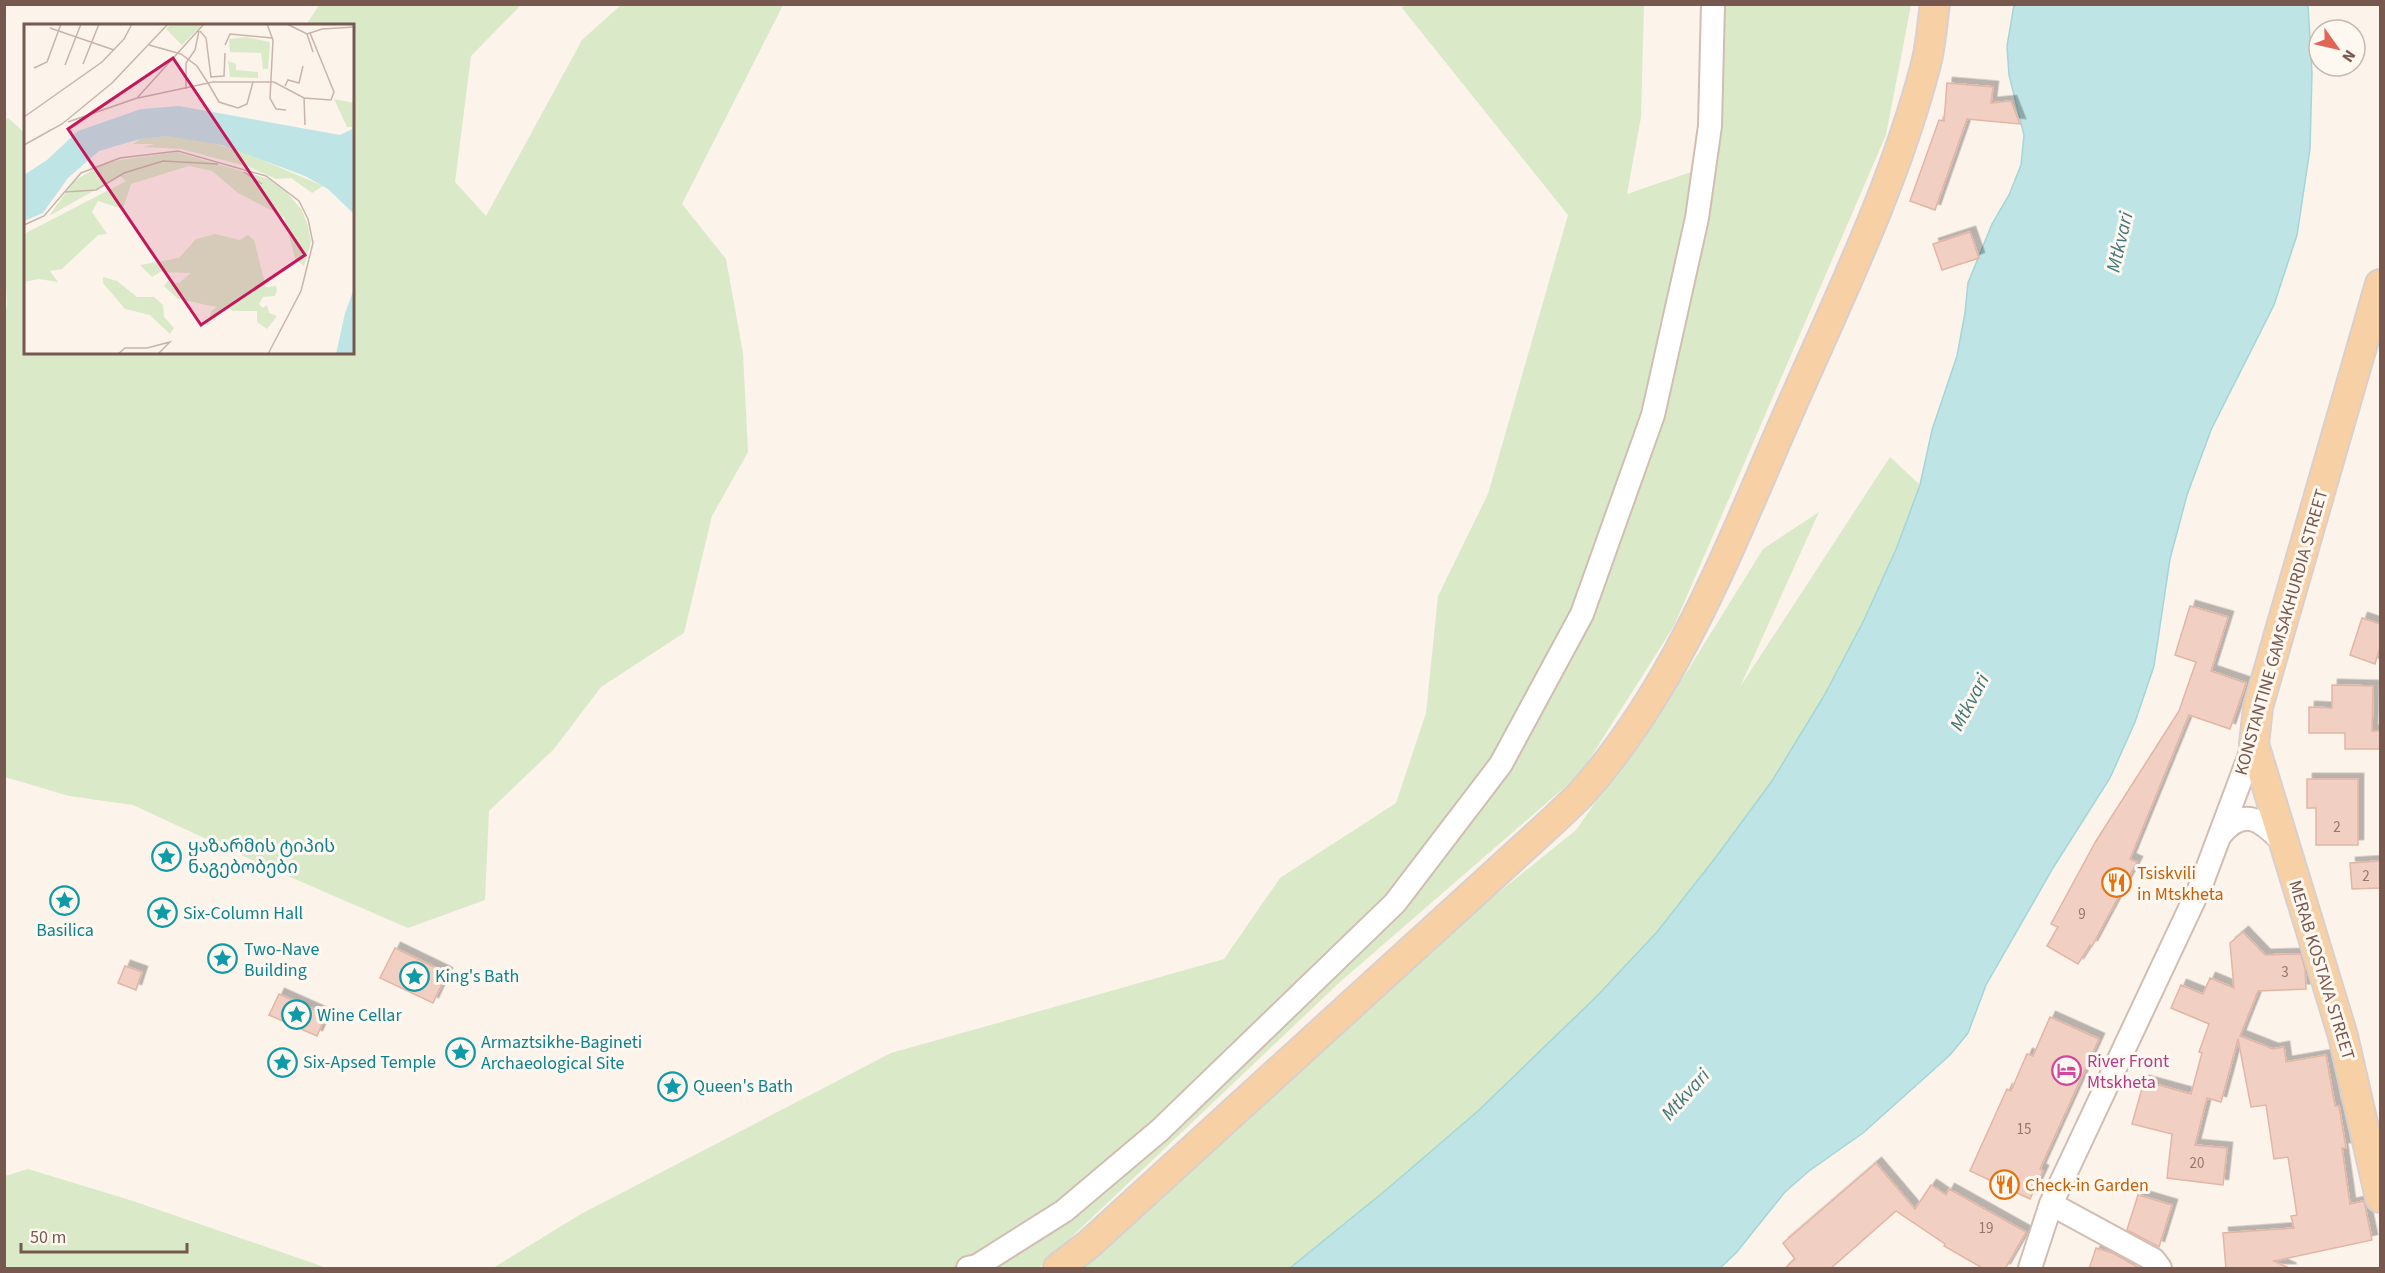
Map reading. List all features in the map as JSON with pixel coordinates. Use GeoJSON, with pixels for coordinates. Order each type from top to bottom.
{"type":"FeatureCollection","features":[{"type":"Feature","properties":{"kind":"main road"},"geometry":{"type":"LineString","coordinates":[[1058,1269],[1542,831],[1581,793],[1622,742],[1661,682],[1704,600],[1849,276],[1902,144],[1927,62],[1935,4]]}},
{"type":"Feature","properties":{"kind":"main road","name":"KONSTANTINE GAMSAKHURDIA STREET"},"geometry":{"type":"LineString","coordinates":[[2253,744],[2258,707],[2380,284]]}},
{"type":"Feature","properties":{"kind":"main road","name":"MERAB KOSTAVA STREET"},"geometry":{"type":"LineString","coordinates":[[2253,744],[2343,1036],[2380,1198]]}},
{"type":"Feature","properties":{"kind":"street"},"geometry":{"type":"LineString","coordinates":[[968,1269],[977,1266],[1064,1211],[1160,1130],[1395,903],[1501,764],[1582,614],[1653,415],[1697,218],[1710,126],[1713,4]]}},
{"type":"Feature","properties":{"kind":"street","name":"KONSTANTINE GAMSAKHURDIA STREET"},"geometry":{"type":"LineString","coordinates":[[2030,1269],[2051,1204],[2200,885],[2253,744]]}},
{"type":"Feature","properties":{"kind":"street"},"geometry":{"type":"LineString","coordinates":[[2220,834],[2240,819],[2252,819],[2264,823],[2283,842]]}},
{"type":"Feature","properties":{"kind":"street"},"geometry":{"type":"LineString","coordinates":[[2051,1204],[2154,1260],[2160,1269]]}},
{"type":"Feature","properties":{"kind":"green space"},"geometry":{"type":"Polygon","coordinates":[[[1407,4],[1644,5],[1641,117],[1627,194],[1700,169],[1713,5],[1911,5],[1886,135],[1674,626],[1580,774],[1340,982],[1039,1268],[493,1268],[581,1214],[891,1053],[1224,959],[1280,878],[1396,803],[1426,713],[1438,596],[1488,494],[1568,215],[1402,8],[1407,4]]]}},
{"type":"Feature","properties":{"kind":"green space"},"geometry":{"type":"Polygon","coordinates":[[[319,5],[521,5],[471,56],[455,182],[486,216],[582,40],[621,5],[783,5],[682,204],[726,259],[743,353],[748,452],[712,516],[684,633],[601,687],[554,749],[489,811],[485,900],[408,928],[267,867],[133,805],[69,796],[5,777],[4,321],[7,305],[4,247],[5,120],[8,118],[24,132],[24,354],[354,354],[354,24],[307,24],[319,5]]]}},
{"type":"Feature","properties":{"kind":"green space"},"geometry":{"type":"Polygon","coordinates":[[[1890,457],[1920,485],[1897,548],[1864,620],[1824,696],[1772,781],[1716,857],[1657,932],[1597,996],[1478,1111],[1290,1268],[1083,1268],[1385,984],[1576,830],[1688,670],[1763,549],[1819,512],[1740,687],[1890,457]]]}},
{"type":"Feature","properties":{"kind":"green space"},"geometry":{"type":"Polygon","coordinates":[[[28,1169],[133,1201],[327,1268],[5,1268],[5,1176],[28,1169]]]}},
{"type":"Feature","properties":{"kind":"water","name":"Mtkvari"},"geometry":{"type":"Polygon","coordinates":[[[2014,5],[2308,5],[2307,78],[2312,78],[2310,149],[2297,235],[2274,305],[2211,430],[2187,495],[2170,559],[2154,666],[2135,722],[2110,778],[2053,868],[1986,985],[1968,1033],[1950,1055],[1863,1133],[1809,1171],[1785,1192],[1736,1253],[1720,1268],[1290,1268],[1478,1111],[1597,996],[1657,932],[1772,781],[1824,696],[1864,620],[1897,547],[1920,485],[1932,430],[1957,356],[1968,283],[1992,224],[2009,195],[2021,165],[2024,135],[2009,75],[2007,46],[2014,5]]]}},
{"type":"Feature","properties":{"kind":"building"},"geometry":{"type":"Polygon","coordinates":[[[1947,83],[1993,87],[1991,103],[2011,101],[2020,124],[1967,119],[1935,210],[1910,201],[1939,120],[1944,121],[1947,83]]]}},
{"type":"Feature","properties":{"kind":"building"},"geometry":{"type":"Polygon","coordinates":[[[1970,232],[1979,258],[1942,270],[1933,244],[1970,232]]]}},
{"type":"Feature","properties":{"kind":"building"},"geometry":{"type":"Polygon","coordinates":[[[2190,606],[2228,617],[2211,671],[2246,683],[2230,729],[2189,715],[2130,859],[2137,862],[2092,946],[2090,945],[2078,964],[2047,946],[2058,927],[2051,924],[2096,841],[2179,711],[2196,662],[2175,655],[2190,606]]]}},
{"type":"Feature","properties":{"kind":"building"},"geometry":{"type":"Polygon","coordinates":[[[2362,618],[2380,624],[2380,647],[2375,664],[2350,655],[2362,618]]]}},
{"type":"Feature","properties":{"kind":"building"},"geometry":{"type":"Polygon","coordinates":[[[2332,685],[2373,686],[2372,731],[2380,731],[2380,749],[2345,749],[2345,733],[2309,733],[2309,707],[2332,708],[2332,685]]]}},
{"type":"Feature","properties":{"kind":"building"},"geometry":{"type":"Polygon","coordinates":[[[2307,779],[2358,779],[2358,845],[2316,845],[2316,808],[2307,808],[2307,779]]]}},
{"type":"Feature","properties":{"kind":"building"},"geometry":{"type":"Polygon","coordinates":[[[2380,861],[2380,888],[2352,889],[2350,863],[2380,861]]]}},
{"type":"Feature","properties":{"kind":"building"},"geometry":{"type":"Polygon","coordinates":[[[2243,932],[2265,955],[2301,954],[2305,969],[2306,989],[2258,991],[2240,1036],[2273,1049],[2284,1047],[2286,1062],[2326,1055],[2335,1106],[2339,1106],[2346,1148],[2342,1148],[2350,1204],[2364,1201],[2372,1240],[2274,1261],[2291,1269],[2226,1269],[2223,1233],[2294,1228],[2291,1216],[2297,1215],[2288,1157],[2274,1159],[2266,1105],[2251,1107],[2238,1039],[2221,1102],[2207,1098],[2195,1145],[2227,1148],[2223,1185],[2167,1178],[2172,1134],[2132,1124],[2144,1081],[2191,1094],[2202,1053],[2199,1052],[2209,1024],[2171,1008],[2181,985],[2203,994],[2210,978],[2234,988],[2230,943],[2243,932]]]}},
{"type":"Feature","properties":{"kind":"building"},"geometry":{"type":"Polygon","coordinates":[[[395,948],[447,973],[433,1003],[380,978],[395,948]]]}},
{"type":"Feature","properties":{"kind":"building"},"geometry":{"type":"Polygon","coordinates":[[[125,966],[142,972],[136,990],[118,983],[125,966]]]}},
{"type":"Feature","properties":{"kind":"building"},"geometry":{"type":"Polygon","coordinates":[[[279,994],[326,1015],[317,1036],[269,1015],[279,994]]]}},
{"type":"Feature","properties":{"kind":"building"},"geometry":{"type":"Polygon","coordinates":[[[2050,1017],[2099,1039],[2040,1169],[2043,1171],[2030,1199],[1970,1171],[2007,1089],[2011,1091],[2027,1054],[2033,1056],[2050,1017]]]}},
{"type":"Feature","properties":{"kind":"building"},"geometry":{"type":"Polygon","coordinates":[[[1876,1163],[1915,1209],[1931,1185],[1946,1195],[1949,1189],[2026,1232],[2005,1269],[1984,1269],[1944,1246],[1945,1244],[1896,1211],[1830,1269],[1784,1269],[1795,1259],[1783,1243],[1876,1163]]]}},
{"type":"Feature","properties":{"kind":"building"},"geometry":{"type":"Polygon","coordinates":[[[2138,1195],[2172,1205],[2159,1247],[2127,1230],[2138,1195]]]}},
{"type":"Feature","properties":{"kind":"building"},"geometry":{"type":"Polygon","coordinates":[[[2096,1248],[2113,1253],[2141,1269],[2089,1269],[2096,1248]]]}},
{"type":"Feature","properties":{"kind":"place","name":"ყაზარმის ტიპის ნაგებობები"},"geometry":{"type":"Point","coordinates":[167,856]}},
{"type":"Feature","properties":{"kind":"place","name":"Tsiskvili in Mtskheta"},"geometry":{"type":"Point","coordinates":[2116,883]}},
{"type":"Feature","properties":{"kind":"place","name":"Basilica"},"geometry":{"type":"Point","coordinates":[65,901]}},
{"type":"Feature","properties":{"kind":"place","name":"Six-Column Hall"},"geometry":{"type":"Point","coordinates":[162,913]}},
{"type":"Feature","properties":{"kind":"place","name":"Two-Nave Building"},"geometry":{"type":"Point","coordinates":[223,959]}},
{"type":"Feature","properties":{"kind":"place","name":"King's Bath"},"geometry":{"type":"Point","coordinates":[414,976]}},
{"type":"Feature","properties":{"kind":"place","name":"Wine Cellar"},"geometry":{"type":"Point","coordinates":[296,1015]}},
{"type":"Feature","properties":{"kind":"place","name":"Armaztsikhe-Bagineti Archaeological Site"},"geometry":{"type":"Point","coordinates":[460,1052]}},
{"type":"Feature","properties":{"kind":"place","name":"Six-Apsed Temple"},"geometry":{"type":"Point","coordinates":[282,1062]}},
{"type":"Feature","properties":{"kind":"place","name":"River Front Mtskheta"},"geometry":{"type":"Point","coordinates":[2066,1071]}},
{"type":"Feature","properties":{"kind":"place","name":"Queen's Bath"},"geometry":{"type":"Point","coordinates":[672,1086]}},
{"type":"Feature","properties":{"kind":"place","name":"Check-in Garden"},"geometry":{"type":"Point","coordinates":[2004,1185]}}]}
